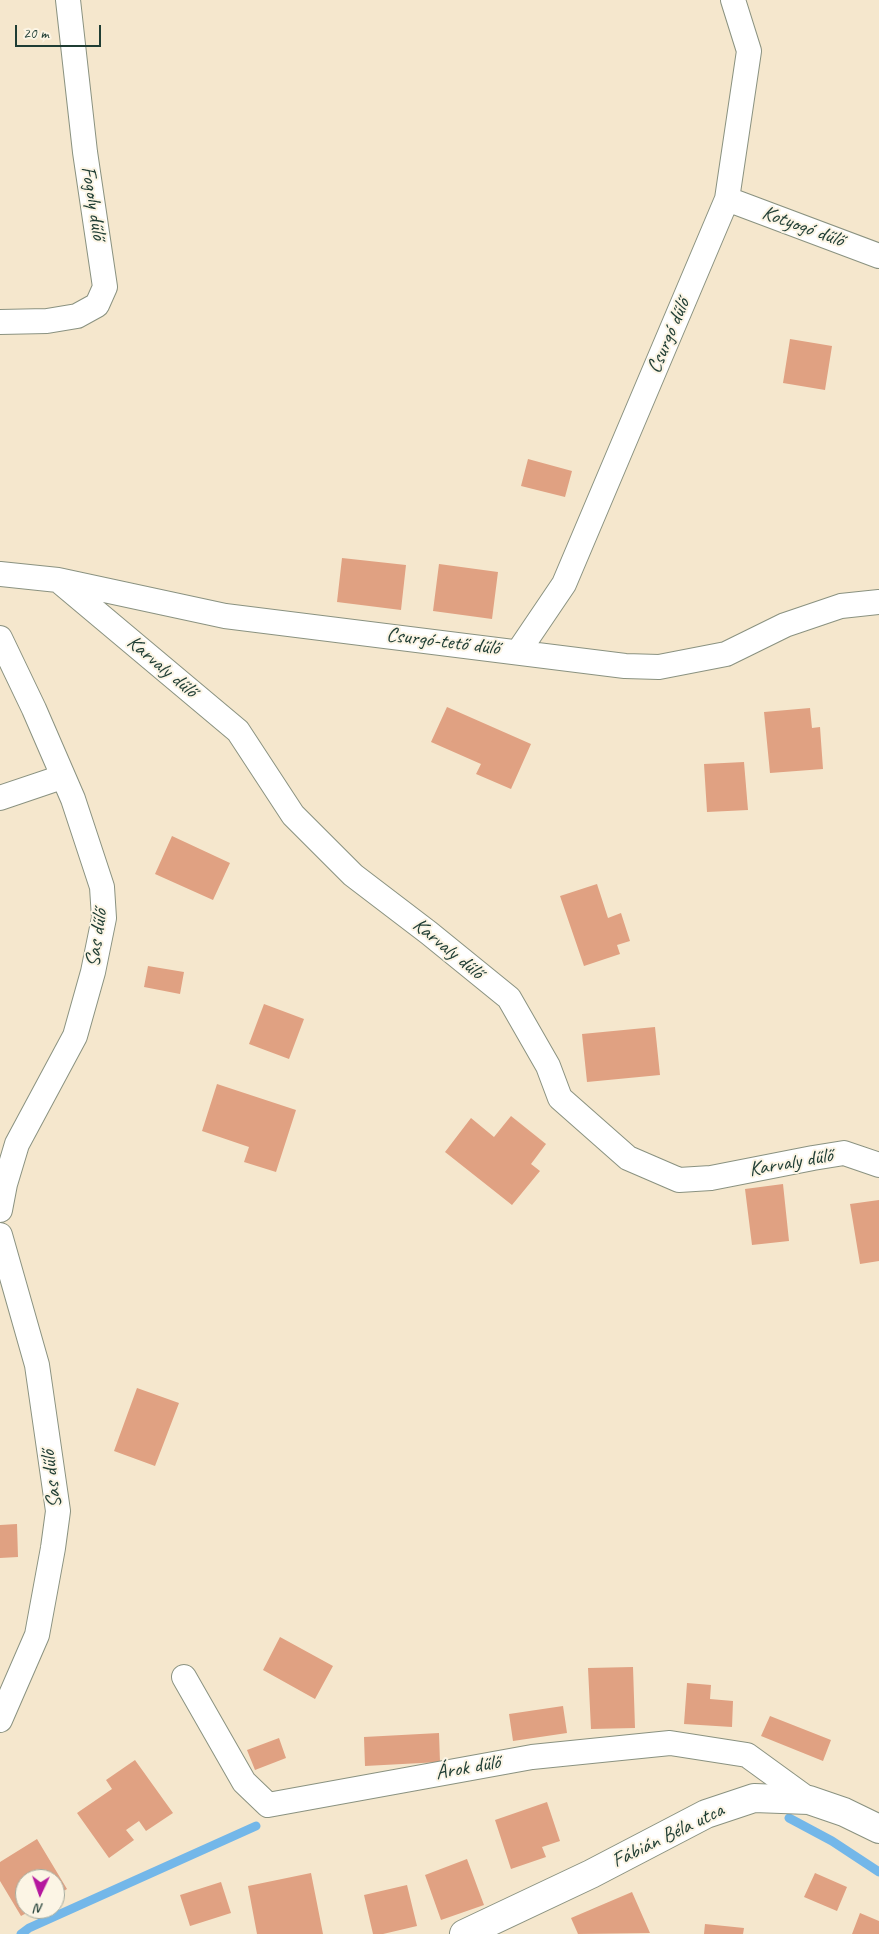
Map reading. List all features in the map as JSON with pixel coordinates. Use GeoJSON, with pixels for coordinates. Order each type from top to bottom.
{"type":"FeatureCollection","features":[{"type":"Feature","properties":{"kind":"street","name":"Fogoly dűlő"},"geometry":{"type":"LineString","coordinates":[[0,322],[47,321],[77,316],[97,305],[105,287],[85,152],[68,0]]}},
{"type":"Feature","properties":{"kind":"street","name":"Csurgó dűlő"},"geometry":{"type":"LineString","coordinates":[[518,652],[564,584],[728,199],[749,51],[733,0]]}},
{"type":"Feature","properties":{"kind":"street","name":"Kotyogó dűlő"},"geometry":{"type":"LineString","coordinates":[[728,199],[879,256]]}},
{"type":"Feature","properties":{"kind":"street","name":"Csurgó-tető dűlő"},"geometry":{"type":"LineString","coordinates":[[0,574],[58,580],[225,616],[625,666],[659,668],[726,654],[785,625],[841,606],[879,602]]}},
{"type":"Feature","properties":{"kind":"street","name":"Karvaly dűlő"},"geometry":{"type":"LineString","coordinates":[[58,580],[238,731],[293,815],[353,875],[429,933],[509,998],[548,1066],[560,1098],[628,1158],[679,1180],[711,1178],[812,1158],[844,1154],[879,1165]]}},
{"type":"Feature","properties":{"kind":"street","name":"Sas dűlő"},"geometry":{"type":"LineString","coordinates":[[0,638],[34,709],[73,799],[102,887],[104,918],[93,972],[75,1036],[17,1144],[5,1184],[0,1210]]}},
{"type":"Feature","properties":{"kind":"street"},"geometry":{"type":"LineString","coordinates":[[0,798],[62,777]]}},
{"type":"Feature","properties":{"kind":"street","name":"Sas dűlő"},"geometry":{"type":"LineString","coordinates":[[0,1235],[37,1365],[58,1511],[37,1635],[0,1720]]}},
{"type":"Feature","properties":{"kind":"street","name":"Árok dűlő"},"geometry":{"type":"LineString","coordinates":[[184,1677],[244,1782],[268,1805],[532,1757],[670,1743],[747,1755],[809,1800]]}},
{"type":"Feature","properties":{"kind":"street","name":"Fábián Béla utca"},"geometry":{"type":"LineString","coordinates":[[464,1934],[591,1874],[706,1814],[754,1798],[809,1800],[844,1812],[879,1829]]}},
{"type":"Feature","properties":{"kind":"building"},"geometry":{"type":"Polygon","coordinates":[[[790,339],[832,346],[825,390],[783,383],[790,339]]]}},
{"type":"Feature","properties":{"kind":"building"},"geometry":{"type":"Polygon","coordinates":[[[528,459],[572,471],[565,497],[521,486],[528,459]]]}},
{"type":"Feature","properties":{"kind":"building"},"geometry":{"type":"Polygon","coordinates":[[[342,558],[406,565],[401,610],[337,602],[342,558]]]}},
{"type":"Feature","properties":{"kind":"building"},"geometry":{"type":"Polygon","coordinates":[[[439,564],[498,572],[492,619],[433,611],[439,564]]]}},
{"type":"Feature","properties":{"kind":"building"},"geometry":{"type":"Polygon","coordinates":[[[447,707],[531,744],[511,789],[476,774],[481,764],[431,742],[447,707]]]}},
{"type":"Feature","properties":{"kind":"building"},"geometry":{"type":"Polygon","coordinates":[[[810,708],[812,728],[820,727],[823,769],[770,773],[764,712],[810,708]]]}},
{"type":"Feature","properties":{"kind":"building"},"geometry":{"type":"Polygon","coordinates":[[[744,762],[748,810],[707,812],[704,764],[744,762]]]}},
{"type":"Feature","properties":{"kind":"building"},"geometry":{"type":"Polygon","coordinates":[[[172,836],[230,863],[213,900],[155,874],[172,836]]]}},
{"type":"Feature","properties":{"kind":"building"},"geometry":{"type":"Polygon","coordinates":[[[597,884],[608,918],[621,913],[630,941],[617,945],[620,954],[584,966],[560,896],[597,884]]]}},
{"type":"Feature","properties":{"kind":"building"},"geometry":{"type":"Polygon","coordinates":[[[148,966],[184,972],[180,994],[144,987],[148,966]]]}},
{"type":"Feature","properties":{"kind":"building"},"geometry":{"type":"Polygon","coordinates":[[[264,1004],[304,1019],[289,1059],[249,1044],[264,1004]]]}},
{"type":"Feature","properties":{"kind":"building"},"geometry":{"type":"Polygon","coordinates":[[[655,1027],[660,1075],[587,1082],[582,1034],[655,1027]]]}},
{"type":"Feature","properties":{"kind":"building"},"geometry":{"type":"Polygon","coordinates":[[[217,1084],[296,1110],[276,1172],[244,1162],[249,1147],[202,1131],[217,1084]]]}},
{"type":"Feature","properties":{"kind":"building"},"geometry":{"type":"Polygon","coordinates":[[[511,1116],[546,1144],[531,1164],[540,1171],[512,1205],[445,1152],[471,1118],[494,1137],[511,1116]]]}},
{"type":"Feature","properties":{"kind":"building"},"geometry":{"type":"Polygon","coordinates":[[[783,1184],[789,1241],[752,1245],[745,1189],[783,1184]]]}},
{"type":"Feature","properties":{"kind":"building"},"geometry":{"type":"Polygon","coordinates":[[[879,1200],[879,1261],[860,1264],[850,1204],[879,1200]]]}},
{"type":"Feature","properties":{"kind":"building"},"geometry":{"type":"Polygon","coordinates":[[[137,1388],[179,1403],[155,1466],[114,1451],[137,1388]]]}},
{"type":"Feature","properties":{"kind":"building"},"geometry":{"type":"Polygon","coordinates":[[[17,1524],[18,1557],[0,1558],[0,1525],[17,1524]]]}},
{"type":"Feature","properties":{"kind":"building"},"geometry":{"type":"Polygon","coordinates":[[[280,1637],[333,1666],[315,1699],[263,1670],[280,1637]]]}},
{"type":"Feature","properties":{"kind":"building"},"geometry":{"type":"Polygon","coordinates":[[[633,1667],[635,1728],[591,1729],[588,1668],[633,1667]]]}},
{"type":"Feature","properties":{"kind":"building"},"geometry":{"type":"Polygon","coordinates":[[[687,1683],[711,1685],[710,1699],[733,1701],[732,1727],[684,1724],[687,1683]]]}},
{"type":"Feature","properties":{"kind":"building"},"geometry":{"type":"Polygon","coordinates":[[[563,1706],[567,1733],[513,1741],[509,1714],[563,1706]]]}},
{"type":"Feature","properties":{"kind":"building"},"geometry":{"type":"Polygon","coordinates":[[[770,1716],[831,1740],[823,1761],[761,1736],[770,1716]]]}},
{"type":"Feature","properties":{"kind":"building"},"geometry":{"type":"Polygon","coordinates":[[[439,1733],[440,1762],[365,1766],[364,1737],[439,1733]]]}},
{"type":"Feature","properties":{"kind":"building"},"geometry":{"type":"Polygon","coordinates":[[[279,1738],[286,1758],[255,1770],[247,1750],[279,1738]]]}},
{"type":"Feature","properties":{"kind":"building"},"geometry":{"type":"Polygon","coordinates":[[[135,1760],[173,1813],[146,1831],[139,1821],[126,1830],[134,1840],[109,1858],[77,1813],[112,1789],[106,1780],[135,1760]]]}},
{"type":"Feature","properties":{"kind":"building"},"geometry":{"type":"Polygon","coordinates":[[[547,1802],[560,1841],[542,1847],[546,1857],[511,1869],[495,1820],[547,1802]]]}},
{"type":"Feature","properties":{"kind":"building"},"geometry":{"type":"Polygon","coordinates":[[[37,1839],[55,1869],[15,1869],[15,1906],[0,1881],[0,1862],[37,1839]]]}},
{"type":"Feature","properties":{"kind":"building"},"geometry":{"type":"Polygon","coordinates":[[[467,1859],[484,1905],[441,1920],[425,1875],[467,1859]]]}},
{"type":"Feature","properties":{"kind":"building"},"geometry":{"type":"Polygon","coordinates":[[[311,1873],[323,1934],[257,1934],[248,1886],[311,1873]]]}},
{"type":"Feature","properties":{"kind":"building"},"geometry":{"type":"Polygon","coordinates":[[[815,1873],[847,1887],[837,1911],[804,1897],[815,1873]]]}},
{"type":"Feature","properties":{"kind":"building"},"geometry":{"type":"Polygon","coordinates":[[[221,1882],[231,1913],[190,1926],[180,1895],[221,1882]]]}},
{"type":"Feature","properties":{"kind":"building"},"geometry":{"type":"Polygon","coordinates":[[[407,1885],[417,1926],[383,1934],[373,1934],[364,1895],[407,1885]]]}},
{"type":"Feature","properties":{"kind":"building"},"geometry":{"type":"Polygon","coordinates":[[[632,1892],[650,1933],[578,1934],[571,1918],[632,1892]]]}},
{"type":"Feature","properties":{"kind":"building"},"geometry":{"type":"Polygon","coordinates":[[[860,1913],[879,1921],[879,1934],[852,1934],[860,1913]]]}},
{"type":"Feature","properties":{"kind":"building"},"geometry":{"type":"Polygon","coordinates":[[[705,1924],[744,1928],[743,1934],[704,1934],[705,1924]]]}},
{"type":"Feature","properties":{"kind":"waterway"},"geometry":{"type":"LineString","coordinates":[[789,1818],[832,1841],[879,1872]]}},
{"type":"Feature","properties":{"kind":"waterway"},"geometry":{"type":"LineString","coordinates":[[21,1934],[29,1928],[256,1826]]}}]}
